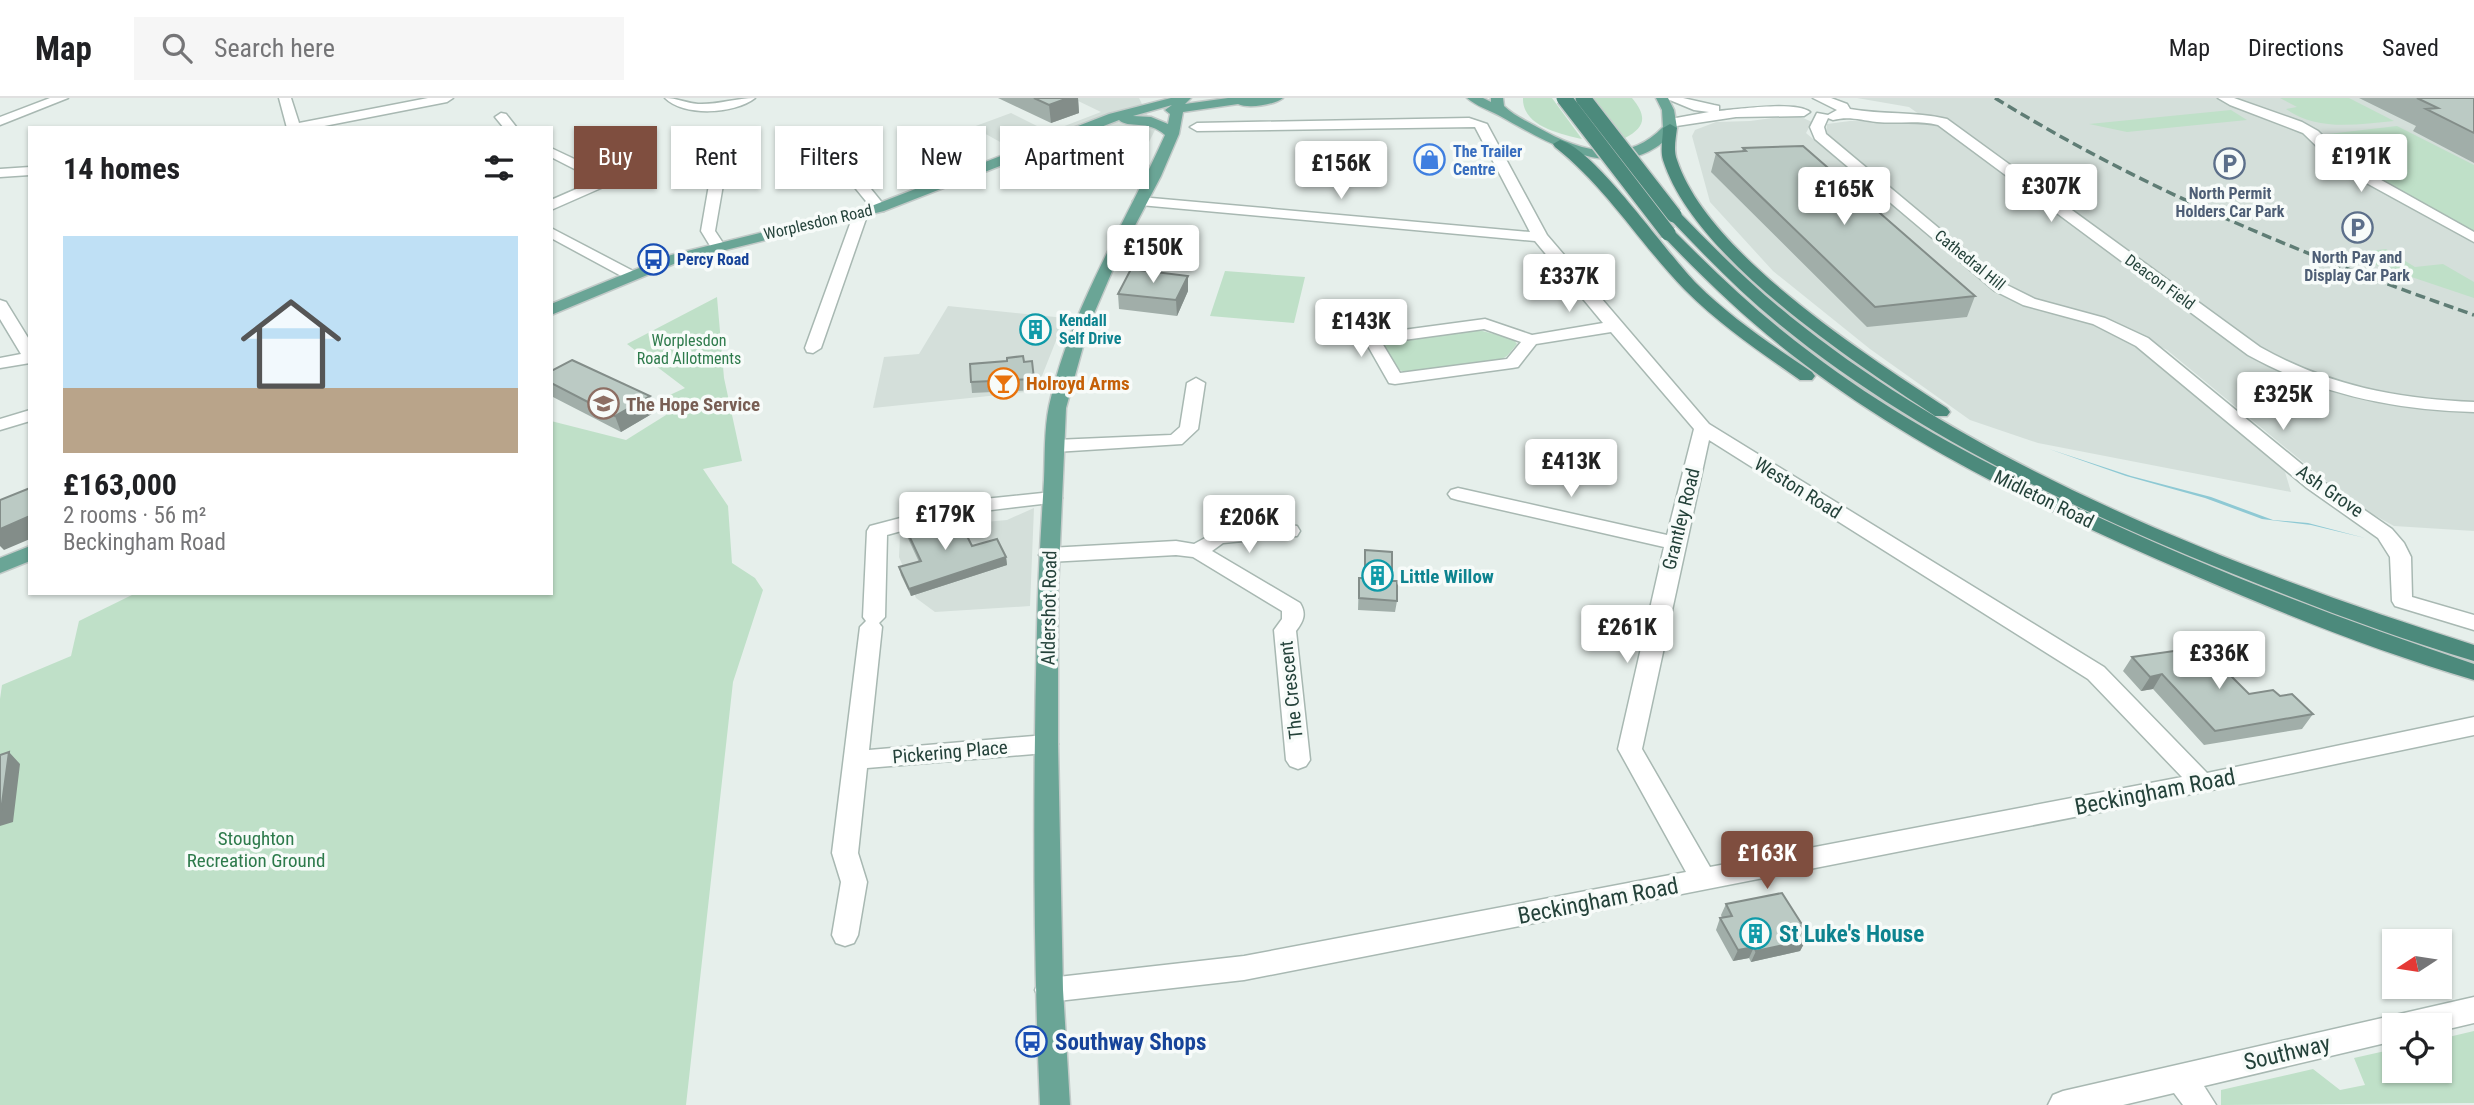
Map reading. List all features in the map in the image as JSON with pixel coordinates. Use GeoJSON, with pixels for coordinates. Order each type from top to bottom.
{"type":"FeatureCollection","features":[{"type":"Feature","properties":{"kind":"highway"},"geometry":{"type":"LineString","coordinates":[[1564,98],[1671,224]]}},
{"type":"Feature","properties":{"kind":"highway"},"geometry":{"type":"LineString","coordinates":[[1583,98],[1671,224]]}},
{"type":"Feature","properties":{"kind":"highway"},"geometry":{"type":"LineString","coordinates":[[1670,126],[1669,156],[1682,187],[1698,210],[1740,257],[1821,329],[1916,396],[2002,449],[2248,573]]}},
{"type":"Feature","properties":{"kind":"highway"},"geometry":{"type":"LineString","coordinates":[[1560,144],[1589,166],[1678,274],[1741,332],[1825,389],[1886,424],[1991,473]]}},
{"type":"Feature","properties":{"kind":"highway","name":"Midleton Road"},"geometry":{"type":"LineString","coordinates":[[1671,224],[1720,287],[1805,359],[1909,427],[1991,473],[2101,527],[2238,586],[2363,635],[2474,672]]}},
{"type":"Feature","properties":{"kind":"highway","name":"Midleton Road"},"geometry":{"type":"LineString","coordinates":[[1671,224],[1773,313],[1836,362],[1946,431],[2052,487],[2248,573],[2365,617],[2474,653]]}},
{"type":"Feature","properties":{"kind":"main road","name":"Worplesdon Road"},"geometry":{"type":"LineString","coordinates":[[1092,126],[1122,113],[1181,101],[1255,98]]}},
{"type":"Feature","properties":{"kind":"main road"},"geometry":{"type":"LineString","coordinates":[[1126,120],[1155,121],[1165,126],[1172,134],[1210,110],[1277,98]]}},
{"type":"Feature","properties":{"kind":"main road"},"geometry":{"type":"LineString","coordinates":[[1473,98],[1560,144],[1596,152],[1628,153],[1652,145],[1670,126],[1668,110],[1662,98]]}},
{"type":"Feature","properties":{"kind":"main road"},"geometry":{"type":"LineString","coordinates":[[1497,98],[1498,107],[1504,113]]}},
{"type":"Feature","properties":{"kind":"main road","name":"Worplesdon Road"},"geometry":{"type":"LineString","coordinates":[[1100,126],[1181,101]]}},
{"type":"Feature","properties":{"kind":"main road","name":"Aldershot Road"},"geometry":{"type":"LineString","coordinates":[[1055,1105],[1049,990],[1045,744],[1049,555],[1057,408],[1076,339],[1109,260],[1172,134],[1181,101]]}},
{"type":"Feature","properties":{"kind":"main road","name":"Worplesdon Road"},"geometry":{"type":"LineString","coordinates":[[553,309],[630,275],[717,246],[879,208],[1000,159]]}},
{"type":"Feature","properties":{"kind":"main road"},"geometry":{"type":"LineString","coordinates":[[0,566],[28,554]]}},
{"type":"Feature","properties":{"kind":"street"},"geometry":{"type":"LineString","coordinates":[[0,121],[62,98]]}},
{"type":"Feature","properties":{"kind":"street"},"geometry":{"type":"LineString","coordinates":[[285,98],[292,126]]}},
{"type":"Feature","properties":{"kind":"street"},"geometry":{"type":"LineString","coordinates":[[303,126],[446,98]]}},
{"type":"Feature","properties":{"kind":"street"},"geometry":{"type":"LineString","coordinates":[[671,98],[683,107],[697,110],[749,98]]}},
{"type":"Feature","properties":{"kind":"street"},"geometry":{"type":"LineString","coordinates":[[1671,98],[1711,109],[1771,104]]}},
{"type":"Feature","properties":{"kind":"street"},"geometry":{"type":"LineString","coordinates":[[1693,98],[1711,103],[1804,103],[1822,116],[1835,116],[1844,112],[1839,104],[1819,98]]}},
{"type":"Feature","properties":{"kind":"street"},"geometry":{"type":"LineString","coordinates":[[2224,98],[2296,123],[2323,141],[2330,153],[2344,165],[2474,238]]}},
{"type":"Feature","properties":{"kind":"street"},"geometry":{"type":"LineString","coordinates":[[1670,126],[1709,116],[1804,103]]}},
{"type":"Feature","properties":{"kind":"street","name":"Deacon Field"},"geometry":{"type":"LineString","coordinates":[[1844,112],[1878,118],[1920,117],[1942,122],[2254,351],[2301,374],[2368,396],[2430,407],[2474,407]]}},
{"type":"Feature","properties":{"kind":"street","name":"Cathedral Hill"},"geometry":{"type":"LineString","coordinates":[[1822,116],[1817,127],[1821,136],[2001,288],[2029,302],[2081,315],[2119,329],[2160,355]]}},
{"type":"Feature","properties":{"kind":"street"},"geometry":{"type":"LineString","coordinates":[[501,117],[509,126]]}},
{"type":"Feature","properties":{"kind":"street","name":"Weston Road"},"geometry":{"type":"LineString","coordinates":[[1197,127],[1214,123],[1480,124],[1540,237],[1703,428],[2096,673],[2202,783]]}},
{"type":"Feature","properties":{"kind":"street"},"geometry":{"type":"LineString","coordinates":[[553,155],[599,176],[596,185],[553,205]]}},
{"type":"Feature","properties":{"kind":"street"},"geometry":{"type":"LineString","coordinates":[[0,173],[28,171]]}},
{"type":"Feature","properties":{"kind":"street"},"geometry":{"type":"LineString","coordinates":[[715,189],[708,231],[717,246]]}},
{"type":"Feature","properties":{"kind":"street"},"geometry":{"type":"LineString","coordinates":[[864,189],[879,208]]}},
{"type":"Feature","properties":{"kind":"street"},"geometry":{"type":"LineString","coordinates":[[1140,201],[1540,237]]}},
{"type":"Feature","properties":{"kind":"street"},"geometry":{"type":"LineString","coordinates":[[813,348],[861,213]]}},
{"type":"Feature","properties":{"kind":"street"},"geometry":{"type":"LineString","coordinates":[[553,233],[630,275]]}},
{"type":"Feature","properties":{"kind":"street"},"geometry":{"type":"LineString","coordinates":[[0,306],[28,353]]}},
{"type":"Feature","properties":{"kind":"street"},"geometry":{"type":"LineString","coordinates":[[11,322],[28,316]]}},
{"type":"Feature","properties":{"kind":"street"},"geometry":{"type":"LineString","coordinates":[[1531,340],[1513,363],[1395,379],[1372,339],[1485,324],[1531,340],[1614,326]]}},
{"type":"Feature","properties":{"kind":"street","name":"Ash Grove"},"geometry":{"type":"LineString","coordinates":[[2160,355],[2314,484],[2344,506],[2369,519],[2384,532],[2399,551],[2402,601],[2474,623]]}},
{"type":"Feature","properties":{"kind":"street"},"geometry":{"type":"LineString","coordinates":[[0,363],[28,357]]}},
{"type":"Feature","properties":{"kind":"street"},"geometry":{"type":"LineString","coordinates":[[1055,446],[1176,440],[1189,429],[1196,383]]}},
{"type":"Feature","properties":{"kind":"street"},"geometry":{"type":"LineString","coordinates":[[0,425],[28,416]]}},
{"type":"Feature","properties":{"kind":"street","name":"Grantley Road"},"geometry":{"type":"LineString","coordinates":[[1703,428],[1630,749],[1704,880]]}},
{"type":"Feature","properties":{"kind":"street"},"geometry":{"type":"LineString","coordinates":[[1458,494],[1675,543]]}},
{"type":"Feature","properties":{"kind":"street"},"geometry":{"type":"LineString","coordinates":[[845,935],[854,882],[845,853],[853,761],[872,622],[873,525],[928,519],[965,507],[1052,498]]}},
{"type":"Feature","properties":{"kind":"street","name":"The Crescent"},"geometry":{"type":"LineString","coordinates":[[1198,551],[1218,537],[1290,531]]}},
{"type":"Feature","properties":{"kind":"street","name":"The Crescent"},"geometry":{"type":"LineString","coordinates":[[1049,555],[1176,548],[1198,551],[1293,608],[1293,620],[1285,630],[1298,760]]}},
{"type":"Feature","properties":{"kind":"street","name":"Beckingham Road"},"geometry":{"type":"LineString","coordinates":[[1049,990],[1209,974],[2202,783],[2474,726]]}},
{"type":"Feature","properties":{"kind":"street","name":"Pickering Place"},"geometry":{"type":"LineString","coordinates":[[853,761],[1045,744]]}},
{"type":"Feature","properties":{"kind":"street"},"geometry":{"type":"LineString","coordinates":[[2452,1015],[2474,1010]]}},
{"type":"Feature","properties":{"kind":"street","name":"Southway"},"geometry":{"type":"LineString","coordinates":[[2063,1105],[2382,1031]]}},
{"type":"Feature","properties":{"kind":"street"},"geometry":{"type":"LineString","coordinates":[[2180,1077],[2201,1105]]}},
{"type":"Feature","properties":{"kind":"shaded area"},"geometry":{"type":"Polygon","coordinates":[[[1072,98],[1139,98],[1155,130],[1149,142],[1149,126],[1065,126],[1101,112],[1072,98]]]}},
{"type":"Feature","properties":{"kind":"shaded area"},"geometry":{"type":"Polygon","coordinates":[[[1857,98],[2474,98],[2474,531],[2394,526],[2354,504],[2167,350],[2100,317],[2028,297],[2006,282],[1826,134],[1827,124],[1850,121],[1930,122],[1909,107],[1857,98]]]}},
{"type":"Feature","properties":{"kind":"shaded area"},"geometry":{"type":"Polygon","coordinates":[[[1011,113],[1037,126],[1000,126],[1000,142],[986,134],[986,126],[976,126],[1011,113]]]}},
{"type":"Feature","properties":{"kind":"shaded area"},"geometry":{"type":"Polygon","coordinates":[[[1801,117],[1812,122],[1806,133],[1958,262],[2003,293],[2110,330],[2155,357],[2285,472],[2291,492],[2038,443],[1970,420],[1870,349],[1773,271],[1710,202],[1692,136],[1695,130],[1716,122],[1801,117]]]}},
{"type":"Feature","properties":{"kind":"shaded area"},"geometry":{"type":"Polygon","coordinates":[[[948,306],[1065,318],[1036,391],[873,408],[884,357],[919,354],[948,306]]]}},
{"type":"Feature","properties":{"kind":"shaded area"},"geometry":{"type":"Polygon","coordinates":[[[1034,508],[1030,606],[935,612],[916,598],[899,557],[900,536],[904,531],[951,517],[974,523],[1007,520],[1034,508]]]}},
{"type":"Feature","properties":{"kind":"green space"},"geometry":{"type":"Polygon","coordinates":[[[1523,98],[1552,98],[1582,139],[1553,131],[1535,122],[1524,108],[1523,98]]]}},
{"type":"Feature","properties":{"kind":"green space"},"geometry":{"type":"Polygon","coordinates":[[[1594,98],[1632,98],[1642,116],[1637,130],[1625,138],[1594,98]]]}},
{"type":"Feature","properties":{"kind":"green space"},"geometry":{"type":"Polygon","coordinates":[[[2280,98],[2349,98],[2394,121],[2352,125],[2325,124],[2298,116],[2286,109],[2297,107],[2280,98]]]}},
{"type":"Feature","properties":{"kind":"green space"},"geometry":{"type":"Polygon","coordinates":[[[2231,110],[2247,120],[2127,132],[2089,124],[2231,110]]]}},
{"type":"Feature","properties":{"kind":"green space"},"geometry":{"type":"Polygon","coordinates":[[[2397,126],[2474,165],[2474,232],[2350,162],[2328,134],[2397,126]]]}},
{"type":"Feature","properties":{"kind":"green space"},"geometry":{"type":"Polygon","coordinates":[[[2386,249],[2415,267],[2443,264],[2474,282],[2474,298],[2343,254],[2386,249]]]}},
{"type":"Feature","properties":{"kind":"green space"},"geometry":{"type":"Polygon","coordinates":[[[1225,271],[1305,277],[1294,323],[1210,316],[1225,271]]]}},
{"type":"Feature","properties":{"kind":"green space","name":"Stoughton Recreation Ground"},"geometry":{"type":"Polygon","coordinates":[[[717,297],[724,378],[742,461],[703,469],[728,506],[732,563],[755,578],[763,590],[733,682],[686,1105],[0,1105],[2,685],[71,656],[79,621],[132,595],[553,595],[553,422],[626,440],[666,415],[661,399],[685,388],[627,344],[717,297]]]}},
{"type":"Feature","properties":{"kind":"green space"},"geometry":{"type":"Polygon","coordinates":[[[1471,328],[1513,339],[1517,344],[1507,356],[1498,361],[1408,373],[1396,369],[1384,349],[1386,342],[1471,328]]]}},
{"type":"Feature","properties":{"kind":"green space"},"geometry":{"type":"Polygon","coordinates":[[[2474,1031],[2474,1103],[2221,1105],[2221,1090],[2313,1069],[2340,1090],[2365,1085],[2354,1058],[2382,1052],[2382,1083],[2452,1083],[2452,1036],[2474,1031]]]}},
{"type":"Feature","properties":{"kind":"water"},"geometry":{"type":"Polygon","coordinates":[[[2049,449],[2131,476],[2211,497],[2273,520],[2308,523],[2365,538],[2311,525],[2262,519],[2205,498],[2126,476],[2049,449]]]}},
{"type":"Feature","properties":{"kind":"building"},"geometry":{"type":"Polygon","coordinates":[[[1034,98],[1068,98],[1049,105],[1034,98]]]}},
{"type":"Feature","properties":{"kind":"building"},"geometry":{"type":"Polygon","coordinates":[[[2417,98],[2474,98],[2474,133],[2426,109],[2438,108],[2417,98]]]}},
{"type":"Feature","properties":{"kind":"building"},"geometry":{"type":"Polygon","coordinates":[[[1803,146],[1975,296],[1875,307],[1716,153],[1746,151],[1743,148],[1803,146]]]}},
{"type":"Feature","properties":{"kind":"building"},"geometry":{"type":"Polygon","coordinates":[[[1131,269],[1188,276],[1176,300],[1118,294],[1131,269]]]}},
{"type":"Feature","properties":{"kind":"building"},"geometry":{"type":"Polygon","coordinates":[[[1023,356],[1024,362],[1032,361],[1034,379],[971,382],[970,364],[1007,361],[1007,358],[1023,356]]]}},
{"type":"Feature","properties":{"kind":"building"},"geometry":{"type":"Polygon","coordinates":[[[572,360],[650,396],[615,416],[553,384],[553,370],[572,360]]]}},
{"type":"Feature","properties":{"kind":"building"},"geometry":{"type":"Polygon","coordinates":[[[28,489],[28,517],[0,529],[0,500],[28,489]]]}},
{"type":"Feature","properties":{"kind":"building"},"geometry":{"type":"Polygon","coordinates":[[[958,518],[972,546],[997,539],[1006,557],[909,589],[899,567],[921,561],[905,527],[958,518]]]}},
{"type":"Feature","properties":{"kind":"building","name":"Little Willow"},"geometry":{"type":"Polygon","coordinates":[[[1365,550],[1392,552],[1392,581],[1397,581],[1397,601],[1359,598],[1359,578],[1365,578],[1365,550]]]}},
{"type":"Feature","properties":{"kind":"building"},"geometry":{"type":"Polygon","coordinates":[[[2202,647],[2249,694],[2273,690],[2280,696],[2292,694],[2313,714],[2215,731],[2162,674],[2150,677],[2132,657],[2202,647]]]}},
{"type":"Feature","properties":{"kind":"building"},"geometry":{"type":"Polygon","coordinates":[[[9,752],[1,811],[0,811],[0,755],[9,752]]]}},
{"type":"Feature","properties":{"kind":"building","name":"St Luke's House"},"geometry":{"type":"Polygon","coordinates":[[[1782,893],[1803,926],[1798,927],[1806,940],[1756,951],[1754,947],[1738,950],[1720,918],[1732,916],[1726,904],[1782,893]]]}},
{"type":"Feature","properties":{"kind":"railway"},"geometry":{"type":"LineString","coordinates":[[1995,98],[2110,163],[2228,220],[2350,270],[2474,315]]}},
{"type":"Feature","properties":{"kind":"place","name":"The Trailer Centre"},"geometry":{"type":"Point","coordinates":[1430,160]}},
{"type":"Feature","properties":{"kind":"place","name":"North Permit Holders Car Park"},"geometry":{"type":"Point","coordinates":[2230,164]}},
{"type":"Feature","properties":{"kind":"place","name":"North Pay and Display Car Park"},"geometry":{"type":"Point","coordinates":[2357,228]}},
{"type":"Feature","properties":{"kind":"place","name":"Percy Road"},"geometry":{"type":"Point","coordinates":[654,259]}},
{"type":"Feature","properties":{"kind":"place","name":"Kendall Self Drive"},"geometry":{"type":"Point","coordinates":[1036,329]}},
{"type":"Feature","properties":{"kind":"place","name":"Holroyd Arms"},"geometry":{"type":"Point","coordinates":[1003,383]}},
{"type":"Feature","properties":{"kind":"place","name":"The Hope Service"},"geometry":{"type":"Point","coordinates":[603,404]}},
{"type":"Feature","properties":{"kind":"place","name":"Little Willow"},"geometry":{"type":"Point","coordinates":[1377,576]}},
{"type":"Feature","properties":{"kind":"place","name":"St Luke's House"},"geometry":{"type":"Point","coordinates":[1756,934]}},
{"type":"Feature","properties":{"kind":"place","name":"Southway Shops"},"geometry":{"type":"Point","coordinates":[1032,1042]}},
{"type":"Feature","properties":{"kind":"park label","name":"Worplesdon Road Allotments"},"geometry":{"type":"Point","coordinates":[689,349]}}]}
